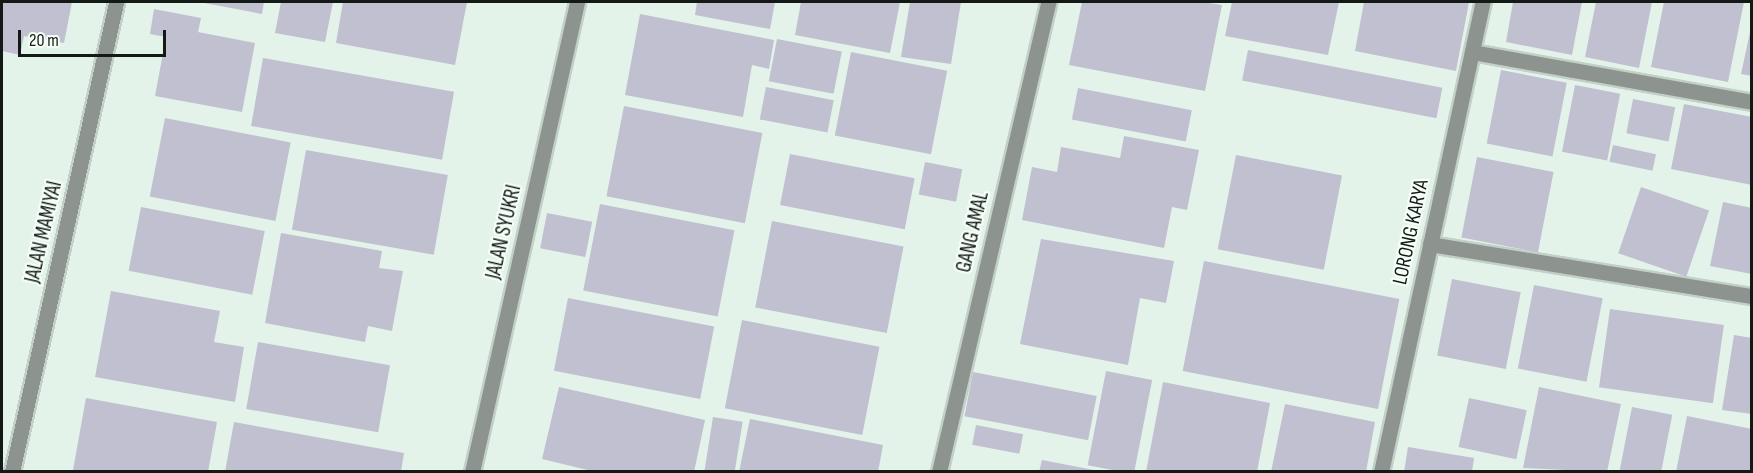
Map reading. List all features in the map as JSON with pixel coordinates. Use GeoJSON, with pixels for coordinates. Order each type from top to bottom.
{"type":"FeatureCollection","features":[{"type":"Feature","properties":{"kind":"street","name":"JALAN MAMIYAI"},"geometry":{"type":"LineString","coordinates":[[12,471],[116,2]]}},
{"type":"Feature","properties":{"kind":"street","name":"JALAN SYUKRI"},"geometry":{"type":"LineString","coordinates":[[472,471],[577,2]]}},
{"type":"Feature","properties":{"kind":"street","name":"GANG AMAL"},"geometry":{"type":"LineString","coordinates":[[939,471],[1048,2]]}},
{"type":"Feature","properties":{"kind":"street","name":"LORONG KARYA"},"geometry":{"type":"LineString","coordinates":[[1381,471],[1483,2]]}},
{"type":"Feature","properties":{"kind":"street"},"geometry":{"type":"LineString","coordinates":[[1472,52],[1752,102]]}},
{"type":"Feature","properties":{"kind":"street"},"geometry":{"type":"LineString","coordinates":[[1430,244],[1752,296]]}},
{"type":"Feature","properties":{"kind":"building"},"geometry":{"type":"Polygon","coordinates":[[[2,2],[72,2],[64,43],[24,36],[20,55],[2,51],[2,2]]]}},
{"type":"Feature","properties":{"kind":"building"},"geometry":{"type":"Polygon","coordinates":[[[199,2],[264,2],[262,14],[199,2]]]}},
{"type":"Feature","properties":{"kind":"building"},"geometry":{"type":"Polygon","coordinates":[[[281,2],[333,2],[325,42],[275,33],[281,2]]]}},
{"type":"Feature","properties":{"kind":"building"},"geometry":{"type":"Polygon","coordinates":[[[343,2],[467,2],[455,65],[336,43],[343,2]]]}},
{"type":"Feature","properties":{"kind":"building"},"geometry":{"type":"Polygon","coordinates":[[[697,2],[775,2],[770,29],[695,15],[697,2]]]}},
{"type":"Feature","properties":{"kind":"building"},"geometry":{"type":"Polygon","coordinates":[[[801,2],[900,2],[890,53],[795,35],[801,2]]]}},
{"type":"Feature","properties":{"kind":"building"},"geometry":{"type":"Polygon","coordinates":[[[910,2],[961,2],[951,64],[901,57],[910,2]]]}},
{"type":"Feature","properties":{"kind":"building"},"geometry":{"type":"Polygon","coordinates":[[[1082,2],[1202,2],[1222,5],[1205,91],[1069,65],[1082,2]]]}},
{"type":"Feature","properties":{"kind":"building"},"geometry":{"type":"Polygon","coordinates":[[[1232,2],[1339,2],[1328,55],[1225,36],[1232,2]]]}},
{"type":"Feature","properties":{"kind":"building"},"geometry":{"type":"Polygon","coordinates":[[[1364,2],[1469,2],[1456,71],[1355,51],[1364,2]]]}},
{"type":"Feature","properties":{"kind":"building"},"geometry":{"type":"Polygon","coordinates":[[[1513,2],[1582,2],[1572,55],[1506,42],[1513,2]]]}},
{"type":"Feature","properties":{"kind":"building"},"geometry":{"type":"Polygon","coordinates":[[[1596,2],[1652,2],[1639,68],[1585,57],[1596,2]]]}},
{"type":"Feature","properties":{"kind":"building"},"geometry":{"type":"Polygon","coordinates":[[[1664,2],[1744,2],[1728,82],[1651,67],[1664,2]]]}},
{"type":"Feature","properties":{"kind":"building"},"geometry":{"type":"Polygon","coordinates":[[[154,9],[201,18],[198,32],[255,43],[242,112],[155,96],[166,37],[150,34],[154,9]]]}},
{"type":"Feature","properties":{"kind":"building"},"geometry":{"type":"Polygon","coordinates":[[[640,14],[774,40],[769,69],[752,65],[743,117],[625,95],[640,14]]]}},
{"type":"Feature","properties":{"kind":"building"},"geometry":{"type":"Polygon","coordinates":[[[1752,23],[1752,76],[1741,74],[1752,23]]]}},
{"type":"Feature","properties":{"kind":"building"},"geometry":{"type":"Polygon","coordinates":[[[777,39],[842,52],[834,94],[769,81],[777,39]]]}},
{"type":"Feature","properties":{"kind":"building"},"geometry":{"type":"Polygon","coordinates":[[[1248,50],[1442,88],[1436,118],[1242,80],[1248,50]]]}},
{"type":"Feature","properties":{"kind":"building"},"geometry":{"type":"Polygon","coordinates":[[[851,52],[947,71],[931,154],[835,135],[851,52]]]}},
{"type":"Feature","properties":{"kind":"building"},"geometry":{"type":"Polygon","coordinates":[[[263,58],[454,92],[442,160],[251,126],[263,58]]]}},
{"type":"Feature","properties":{"kind":"building"},"geometry":{"type":"Polygon","coordinates":[[[1501,70],[1567,83],[1552,156],[1487,144],[1501,70]]]}},
{"type":"Feature","properties":{"kind":"building"},"geometry":{"type":"Polygon","coordinates":[[[1575,85],[1620,94],[1607,161],[1562,152],[1575,85]]]}},
{"type":"Feature","properties":{"kind":"building"},"geometry":{"type":"Polygon","coordinates":[[[766,87],[834,100],[827,133],[760,119],[766,87]]]}},
{"type":"Feature","properties":{"kind":"building"},"geometry":{"type":"Polygon","coordinates":[[[1078,88],[1192,110],[1186,142],[1072,119],[1078,88]]]}},
{"type":"Feature","properties":{"kind":"building"},"geometry":{"type":"Polygon","coordinates":[[[1633,99],[1675,107],[1669,142],[1626,133],[1633,99]]]}},
{"type":"Feature","properties":{"kind":"building"},"geometry":{"type":"Polygon","coordinates":[[[1684,104],[1752,117],[1752,185],[1671,169],[1684,104]]]}},
{"type":"Feature","properties":{"kind":"building"},"geometry":{"type":"Polygon","coordinates":[[[624,106],[762,133],[745,223],[606,196],[624,106]]]}},
{"type":"Feature","properties":{"kind":"building"},"geometry":{"type":"Polygon","coordinates":[[[165,118],[291,142],[275,221],[150,197],[165,118]]]}},
{"type":"Feature","properties":{"kind":"building"},"geometry":{"type":"Polygon","coordinates":[[[1124,136],[1199,150],[1187,210],[1172,207],[1164,248],[1022,220],[1032,167],[1057,172],[1061,147],[1120,158],[1124,136]]]}},
{"type":"Feature","properties":{"kind":"building"},"geometry":{"type":"Polygon","coordinates":[[[1613,145],[1656,154],[1653,171],[1609,162],[1613,145]]]}},
{"type":"Feature","properties":{"kind":"building"},"geometry":{"type":"Polygon","coordinates":[[[306,150],[448,175],[434,255],[292,230],[306,150]]]}},
{"type":"Feature","properties":{"kind":"building"},"geometry":{"type":"Polygon","coordinates":[[[790,154],[915,178],[905,229],[780,205],[790,154]]]}},
{"type":"Feature","properties":{"kind":"building"},"geometry":{"type":"Polygon","coordinates":[[[1236,155],[1342,176],[1324,270],[1218,249],[1236,155]]]}},
{"type":"Feature","properties":{"kind":"building"},"geometry":{"type":"Polygon","coordinates":[[[1477,157],[1554,172],[1538,252],[1461,237],[1477,157]]]}},
{"type":"Feature","properties":{"kind":"building"},"geometry":{"type":"Polygon","coordinates":[[[925,162],[962,169],[956,202],[919,194],[925,162]]]}},
{"type":"Feature","properties":{"kind":"building"},"geometry":{"type":"Polygon","coordinates":[[[1641,187],[1709,210],[1686,277],[1618,253],[1641,187]]]}},
{"type":"Feature","properties":{"kind":"building"},"geometry":{"type":"Polygon","coordinates":[[[1723,202],[1752,208],[1752,274],[1710,266],[1723,202]]]}},
{"type":"Feature","properties":{"kind":"building"},"geometry":{"type":"Polygon","coordinates":[[[600,204],[734,230],[718,317],[583,290],[600,204]]]}},
{"type":"Feature","properties":{"kind":"building"},"geometry":{"type":"Polygon","coordinates":[[[141,207],[265,231],[252,295],[129,271],[141,207]]]}},
{"type":"Feature","properties":{"kind":"building"},"geometry":{"type":"Polygon","coordinates":[[[547,213],[592,222],[585,257],[540,248],[547,213]]]}},
{"type":"Feature","properties":{"kind":"building"},"geometry":{"type":"Polygon","coordinates":[[[772,221],[904,247],[887,333],[755,307],[772,221]]]}},
{"type":"Feature","properties":{"kind":"building"},"geometry":{"type":"Polygon","coordinates":[[[281,233],[382,251],[379,268],[403,271],[392,331],[368,326],[365,342],[265,323],[281,233]]]}},
{"type":"Feature","properties":{"kind":"building"},"geometry":{"type":"Polygon","coordinates":[[[1041,239],[1174,261],[1166,303],[1140,298],[1128,365],[1020,344],[1041,239]]]}},
{"type":"Feature","properties":{"kind":"building"},"geometry":{"type":"Polygon","coordinates":[[[1204,261],[1399,299],[1378,409],[1183,371],[1204,261]]]}},
{"type":"Feature","properties":{"kind":"building"},"geometry":{"type":"Polygon","coordinates":[[[1452,279],[1521,292],[1506,369],[1437,356],[1452,279]]]}},
{"type":"Feature","properties":{"kind":"building"},"geometry":{"type":"Polygon","coordinates":[[[1534,285],[1603,298],[1586,382],[1518,368],[1534,285]]]}},
{"type":"Feature","properties":{"kind":"building"},"geometry":{"type":"Polygon","coordinates":[[[111,291],[220,311],[214,342],[244,347],[235,402],[95,377],[111,291]]]}},
{"type":"Feature","properties":{"kind":"building"},"geometry":{"type":"Polygon","coordinates":[[[568,298],[714,326],[700,399],[554,371],[568,298]]]}},
{"type":"Feature","properties":{"kind":"building"},"geometry":{"type":"Polygon","coordinates":[[[1610,309],[1724,325],[1713,403],[1599,387],[1610,309]]]}},
{"type":"Feature","properties":{"kind":"building"},"geometry":{"type":"Polygon","coordinates":[[[742,320],[879,347],[862,435],[725,408],[742,320]]]}},
{"type":"Feature","properties":{"kind":"building"},"geometry":{"type":"Polygon","coordinates":[[[1734,335],[1752,338],[1752,414],[1722,410],[1734,335]]]}},
{"type":"Feature","properties":{"kind":"building"},"geometry":{"type":"Polygon","coordinates":[[[258,342],[390,365],[378,432],[246,409],[258,342]]]}},
{"type":"Feature","properties":{"kind":"building"},"geometry":{"type":"Polygon","coordinates":[[[1106,371],[1152,380],[1134,472],[1088,465],[1106,371]]]}},
{"type":"Feature","properties":{"kind":"building"},"geometry":{"type":"Polygon","coordinates":[[[973,372],[1097,396],[1088,440],[964,416],[973,372]]]}},
{"type":"Feature","properties":{"kind":"building"},"geometry":{"type":"Polygon","coordinates":[[[1163,382],[1270,403],[1257,472],[1146,472],[1163,382]]]}},
{"type":"Feature","properties":{"kind":"building"},"geometry":{"type":"Polygon","coordinates":[[[559,387],[705,420],[694,472],[596,472],[542,459],[559,387]]]}},
{"type":"Feature","properties":{"kind":"building"},"geometry":{"type":"Polygon","coordinates":[[[1539,387],[1621,404],[1607,472],[1523,468],[1539,387]]]}},
{"type":"Feature","properties":{"kind":"building"},"geometry":{"type":"Polygon","coordinates":[[[86,398],[217,422],[208,472],[73,470],[86,398]]]}},
{"type":"Feature","properties":{"kind":"building"},"geometry":{"type":"Polygon","coordinates":[[[1469,398],[1527,410],[1516,459],[1459,447],[1469,398]]]}},
{"type":"Feature","properties":{"kind":"building"},"geometry":{"type":"Polygon","coordinates":[[[1285,404],[1375,422],[1366,472],[1271,472],[1285,404]]]}},
{"type":"Feature","properties":{"kind":"building"},"geometry":{"type":"Polygon","coordinates":[[[1632,407],[1672,415],[1661,472],[1619,472],[1632,407]]]}},
{"type":"Feature","properties":{"kind":"building"},"geometry":{"type":"Polygon","coordinates":[[[1687,416],[1752,429],[1752,472],[1676,472],[1687,416]]]}},
{"type":"Feature","properties":{"kind":"building"},"geometry":{"type":"Polygon","coordinates":[[[713,417],[743,422],[735,472],[704,472],[713,417]]]}},
{"type":"Feature","properties":{"kind":"building"},"geometry":{"type":"Polygon","coordinates":[[[750,419],[883,445],[878,472],[739,472],[750,419]]]}},
{"type":"Feature","properties":{"kind":"building"},"geometry":{"type":"Polygon","coordinates":[[[234,422],[404,453],[401,472],[225,472],[234,422]]]}},
{"type":"Feature","properties":{"kind":"building"},"geometry":{"type":"Polygon","coordinates":[[[976,425],[1023,434],[1019,454],[972,445],[976,425]]]}},
{"type":"Feature","properties":{"kind":"building"},"geometry":{"type":"Polygon","coordinates":[[[1408,447],[1474,458],[1472,472],[1404,472],[1408,447]]]}},
{"type":"Feature","properties":{"kind":"building"},"geometry":{"type":"Polygon","coordinates":[[[1042,460],[1094,470],[1094,472],[1039,472],[1042,460]]]}}]}
